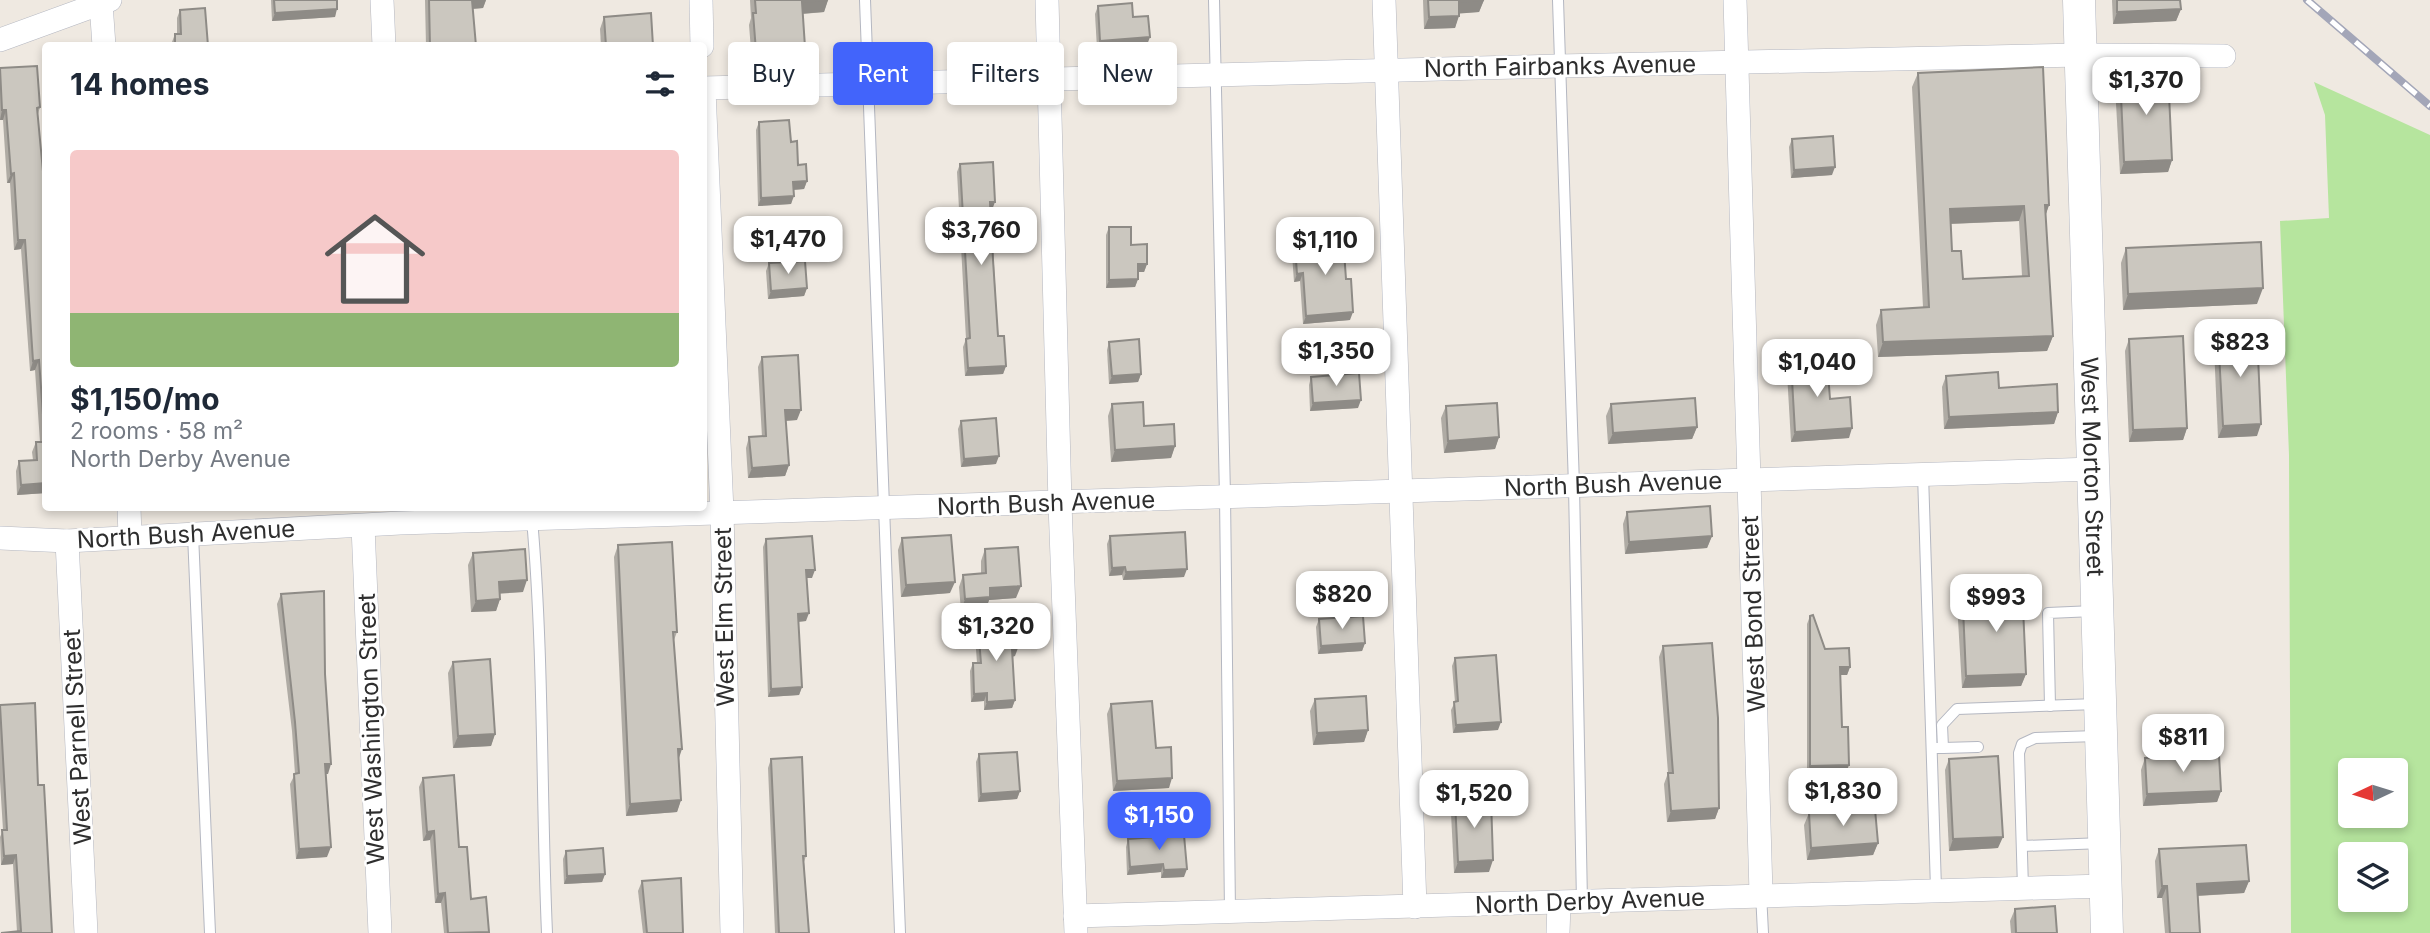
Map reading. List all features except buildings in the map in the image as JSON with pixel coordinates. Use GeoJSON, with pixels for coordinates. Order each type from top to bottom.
{"type":"FeatureCollection","features":[{"type":"Feature","properties":{"kind":"main road","name":"West Morton Street"},"geometry":{"type":"LineString","coordinates":[[2079,0],[2107,933]]}},
{"type":"Feature","properties":{"kind":"street"},"geometry":{"type":"LineString","coordinates":[[382,0],[384,42]]}},
{"type":"Feature","properties":{"kind":"street"},"geometry":{"type":"LineString","coordinates":[[701,0],[702,42]]}},
{"type":"Feature","properties":{"kind":"street"},"geometry":{"type":"LineString","coordinates":[[1047,0],[1048,42]]}},
{"type":"Feature","properties":{"kind":"street"},"geometry":{"type":"LineString","coordinates":[[1384,0],[1415,907]]}},
{"type":"Feature","properties":{"kind":"street","name":"West Bond Street"},"geometry":{"type":"LineString","coordinates":[[1735,0],[1761,893]]}},
{"type":"Feature","properties":{"kind":"street"},"geometry":{"type":"LineString","coordinates":[[0,40],[106,1],[104,42]]}},
{"type":"Feature","properties":{"kind":"street","name":"North Fairbanks Avenue"},"geometry":{"type":"LineString","coordinates":[[1064,79],[2081,55],[2224,56]]}},
{"type":"Feature","properties":{"kind":"street","name":"North Fairbanks Avenue"},"geometry":{"type":"LineString","coordinates":[[707,89],[833,85]]}},
{"type":"Feature","properties":{"kind":"street"},"geometry":{"type":"LineString","coordinates":[[1050,105],[1060,504],[1076,924]]}},
{"type":"Feature","properties":{"kind":"street","name":"West Elm Street"},"geometry":{"type":"LineString","coordinates":[[707,160],[722,512],[732,933]]}},
{"type":"Feature","properties":{"kind":"street","name":"North Bush Avenue"},"geometry":{"type":"LineString","coordinates":[[0,538],[67,541],[363,526],[400,515],[532,519],[2093,469]]}},
{"type":"Feature","properties":{"kind":"street"},"geometry":{"type":"LineString","coordinates":[[129,511],[130,536]]}},
{"type":"Feature","properties":{"kind":"street","name":"West Washington Street"},"geometry":{"type":"LineString","coordinates":[[363,526],[380,933]]}},
{"type":"Feature","properties":{"kind":"street","name":"West Parnell Street"},"geometry":{"type":"LineString","coordinates":[[67,541],[86,933]]}},
{"type":"Feature","properties":{"kind":"street","name":"North Derby Avenue"},"geometry":{"type":"LineString","coordinates":[[1076,924],[1230,912],[1559,904],[1761,893],[2105,886]]}},
{"type":"Feature","properties":{"kind":"street"},"geometry":{"type":"LineString","coordinates":[[1558,933],[1559,904]]}},
{"type":"Feature","properties":{"kind":"lane"},"geometry":{"type":"LineString","coordinates":[[865,0],[866,42]]}},
{"type":"Feature","properties":{"kind":"lane"},"geometry":{"type":"LineString","coordinates":[[1214,0],[1225,496],[1230,912]]}},
{"type":"Feature","properties":{"kind":"lane"},"geometry":{"type":"LineString","coordinates":[[1558,0],[1574,486],[1582,902]]}},
{"type":"Feature","properties":{"kind":"lane"},"geometry":{"type":"LineString","coordinates":[[869,105],[900,933]]}},
{"type":"Feature","properties":{"kind":"lane"},"geometry":{"type":"LineString","coordinates":[[1923,474],[1937,748],[1936,889]]}},
{"type":"Feature","properties":{"kind":"lane"},"geometry":{"type":"LineString","coordinates":[[532,519],[538,583],[541,802],[547,933]]}},
{"type":"Feature","properties":{"kind":"lane"},"geometry":{"type":"LineString","coordinates":[[193,533],[210,933]]}},
{"type":"Feature","properties":{"kind":"lane"},"geometry":{"type":"LineString","coordinates":[[2050,706],[2048,613],[2097,611]]}},
{"type":"Feature","properties":{"kind":"lane"},"geometry":{"type":"LineString","coordinates":[[1937,748],[1942,725],[1957,709],[2100,704]]}},
{"type":"Feature","properties":{"kind":"lane"},"geometry":{"type":"LineString","coordinates":[[2023,888],[2019,752],[2022,744],[2035,738],[2101,736]]}},
{"type":"Feature","properties":{"kind":"lane"},"geometry":{"type":"LineString","coordinates":[[1937,748],[1978,747]]}},
{"type":"Feature","properties":{"kind":"lane"},"geometry":{"type":"LineString","coordinates":[[2022,846],[2104,843]]}},
{"type":"Feature","properties":{"kind":"lane"},"geometry":{"type":"LineString","coordinates":[[1761,893],[1763,933]]}},
{"type":"Feature","properties":{"kind":"green space"},"geometry":{"type":"Polygon","coordinates":[[[2314,82],[2430,135],[2430,933],[2291,933],[2289,455],[2280,221],[2329,218],[2325,115],[2314,82]]]}},
{"type":"Feature","properties":{"kind":"railway"},"geometry":{"type":"LineString","coordinates":[[2307,0],[2430,106]]}}]}
